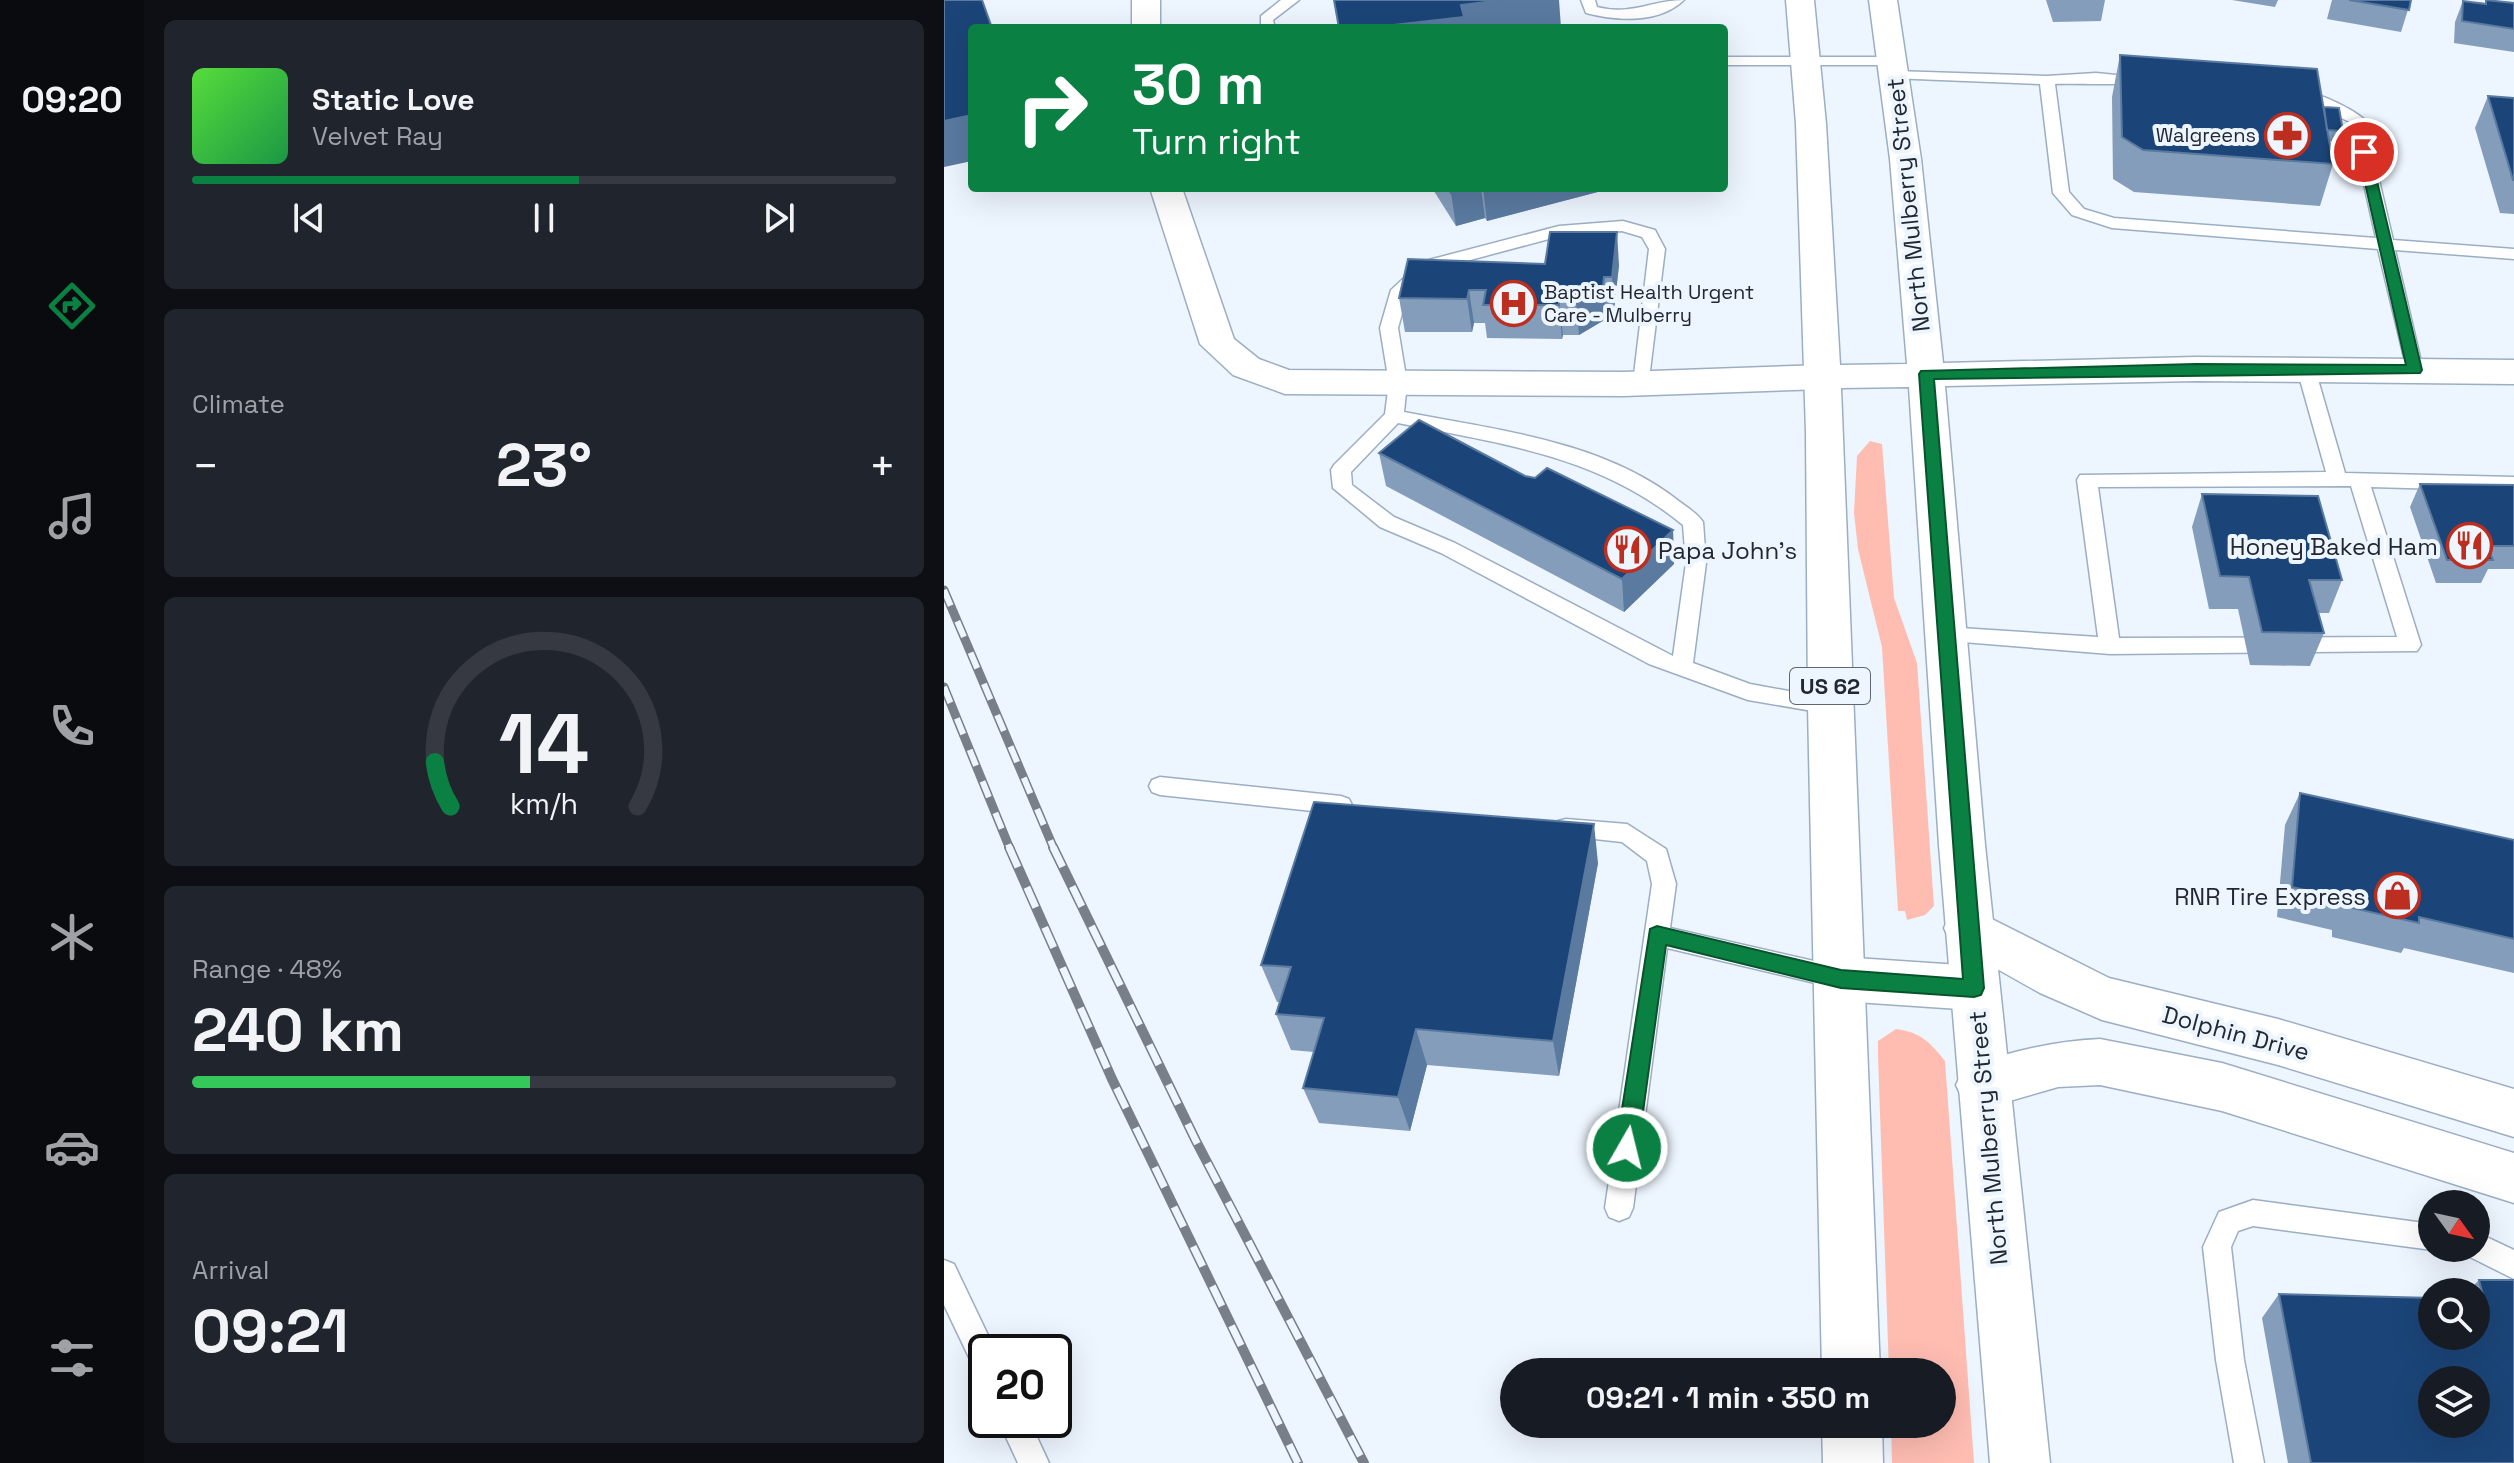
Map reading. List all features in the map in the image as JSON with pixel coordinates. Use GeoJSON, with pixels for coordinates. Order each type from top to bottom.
{"type":"FeatureCollection","features":[{"type":"Feature","properties":{"kind":"main road"},"geometry":{"type":"LineString","coordinates":[[1146,0],[1146,24]]}},
{"type":"Feature","properties":{"kind":"main road","name":"US 62"},"geometry":{"type":"LineString","coordinates":[[1800,0],[1808,61],[1823,377],[1851,1358]]}},
{"type":"Feature","properties":{"kind":"main road","name":"North Mulberry Street"},"geometry":{"type":"LineString","coordinates":[[1883,0],[1894,68],[1926,374],[1968,928],[2020,1463]]}},
{"type":"Feature","properties":{"kind":"main road"},"geometry":{"type":"LineString","coordinates":[[1167,192],[1218,344],[1246,367],[1285,382],[1396,399],[1642,383],[1926,374],[2306,369],[2514,372]]}},
{"type":"Feature","properties":{"kind":"main road","name":"Dolphin Drive"},"geometry":{"type":"LineString","coordinates":[[1968,928],[2057,978],[2102,998],[2278,1042],[2514,1113]]}},
{"type":"Feature","properties":{"kind":"main road"},"geometry":{"type":"LineString","coordinates":[[1841,979],[1974,988]]}},
{"type":"Feature","properties":{"kind":"main road"},"geometry":{"type":"LineString","coordinates":[[1982,1085],[2058,1064],[2100,1062],[2222,1087],[2514,1178]]}},
{"type":"Feature","properties":{"kind":"main road"},"geometry":{"type":"LineString","coordinates":[[1852,1438],[1853,1463]]}},
{"type":"Feature","properties":{"kind":"lane"},"geometry":{"type":"LineString","coordinates":[[1267,24],[1266,19],[1277,8],[1292,0]]}},
{"type":"Feature","properties":{"kind":"lane"},"geometry":{"type":"LineString","coordinates":[[1588,0],[1591,10],[1610,17]]}},
{"type":"Feature","properties":{"kind":"lane"},"geometry":{"type":"LineString","coordinates":[[1600,24],[1610,17],[1662,10],[1677,0]]}},
{"type":"Feature","properties":{"kind":"lane"},"geometry":{"type":"LineString","coordinates":[[1728,61],[1808,61],[2047,80],[2096,77],[2156,82]]}},
{"type":"Feature","properties":{"kind":"lane"},"geometry":{"type":"LineString","coordinates":[[2047,80],[2061,193],[2078,212],[2112,223],[2514,254]]}},
{"type":"Feature","properties":{"kind":"lane"},"geometry":{"type":"LineString","coordinates":[[2276,92],[2306,95],[2357,120],[2414,370]]}},
{"type":"Feature","properties":{"kind":"lane"},"geometry":{"type":"LineString","coordinates":[[1642,383],[1657,249],[1649,234],[1623,226],[1559,231],[1427,266],[1400,290],[1389,328],[1396,399],[1341,470],[1343,488],[1387,522],[1448,548],[1656,658],[1748,692],[1830,706]]}},
{"type":"Feature","properties":{"kind":"lane"},"geometry":{"type":"LineString","coordinates":[[1945,635],[2110,646],[2410,645],[2306,369]]}},
{"type":"Feature","properties":{"kind":"lane"},"geometry":{"type":"LineString","coordinates":[[1396,399],[1484,436],[1546,445],[1623,475],[1675,505],[1693,522],[1696,563],[1682,668]]}},
{"type":"Feature","properties":{"kind":"lane"},"geometry":{"type":"LineString","coordinates":[[2110,646],[2087,480],[2348,479],[2514,484]]}},
{"type":"Feature","properties":{"kind":"lane"},"geometry":{"type":"LineString","coordinates":[[1160,786],[1367,807]]}},
{"type":"Feature","properties":{"kind":"lane"},"geometry":{"type":"LineString","coordinates":[[1542,825],[1627,833],[1658,856],[1664,884],[1619,1208]]}},
{"type":"Feature","properties":{"kind":"lane"},"geometry":{"type":"LineString","coordinates":[[1657,935],[1841,979]]}},
{"type":"Feature","properties":{"kind":"lane"},"geometry":{"type":"LineString","coordinates":[[2249,1463],[2230,1360],[2217,1247],[2229,1221],[2253,1213],[2418,1235]]}},
{"type":"Feature","properties":{"kind":"lane"},"geometry":{"type":"LineString","coordinates":[[2490,1252],[2514,1265]]}},
{"type":"Feature","properties":{"kind":"lane"},"geometry":{"type":"LineString","coordinates":[[944,1274],[973,1334]]}},
{"type":"Feature","properties":{"kind":"lane"},"geometry":{"type":"LineString","coordinates":[[1022,1438],[1034,1463]]}},
{"type":"Feature","properties":{"kind":"shaded area"},"geometry":{"type":"Polygon","coordinates":[[[1870,441],[1882,444],[1894,598],[1917,663],[1934,906],[1925,915],[1907,920],[1905,911],[1898,911],[1882,647],[1858,549],[1854,513],[1857,456],[1870,441]]]}},
{"type":"Feature","properties":{"kind":"shaded area"},"geometry":{"type":"Polygon","coordinates":[[[1896,1029],[1912,1033],[1924,1039],[1945,1061],[1974,1463],[1892,1463],[1891,1438],[1956,1438],[1956,1358],[1889,1358],[1878,1041],[1896,1029]]]}},
{"type":"Feature","properties":{"kind":"building"},"geometry":{"type":"Polygon","coordinates":[[[944,0],[982,0],[991,24],[968,24],[968,116],[944,121],[944,0]]]}},
{"type":"Feature","properties":{"kind":"building"},"geometry":{"type":"Polygon","coordinates":[[[1334,0],[1502,0],[1461,5],[1464,17],[1402,24],[1338,24],[1334,0]]]}},
{"type":"Feature","properties":{"kind":"building"},"geometry":{"type":"Polygon","coordinates":[[[2349,0],[2411,0],[2409,10],[2349,0]]]}},
{"type":"Feature","properties":{"kind":"building"},"geometry":{"type":"Polygon","coordinates":[[[2486,0],[2514,3],[2514,29],[2462,21],[2463,1],[2486,4],[2486,0]]]}},
{"type":"Feature","properties":{"kind":"building"},"geometry":{"type":"Polygon","coordinates":[[[2120,55],[2317,69],[2333,164],[2143,150],[2122,137],[2120,55]]]}},
{"type":"Feature","properties":{"kind":"building"},"geometry":{"type":"Polygon","coordinates":[[[2488,96],[2514,98],[2514,180],[2513,180],[2488,96]]]}},
{"type":"Feature","properties":{"kind":"building"},"geometry":{"type":"Polygon","coordinates":[[[2324,107],[2339,108],[2343,131],[2327,130],[2324,107]]]}},
{"type":"Feature","properties":{"kind":"building"},"geometry":{"type":"Polygon","coordinates":[[[1550,232],[1617,232],[1612,277],[1604,277],[1603,286],[1576,302],[1559,302],[1559,305],[1483,305],[1486,290],[1469,290],[1467,299],[1399,298],[1408,259],[1545,264],[1550,232]]]}},
{"type":"Feature","properties":{"kind":"building"},"geometry":{"type":"Polygon","coordinates":[[[1419,420],[1525,476],[1535,478],[1547,468],[1673,530],[1622,579],[1379,453],[1419,420]]]}},
{"type":"Feature","properties":{"kind":"building"},"geometry":{"type":"Polygon","coordinates":[[[2420,484],[2514,485],[2514,546],[2487,546],[2493,560],[2447,560],[2420,484]]]}},
{"type":"Feature","properties":{"kind":"building"},"geometry":{"type":"Polygon","coordinates":[[[2202,494],[2318,496],[2342,580],[2309,580],[2324,633],[2262,632],[2249,577],[2220,576],[2202,494]]]}},
{"type":"Feature","properties":{"kind":"building","name":"RNR Tire Express"},"geometry":{"type":"Polygon","coordinates":[[[2300,793],[2514,840],[2514,939],[2419,917],[2419,923],[2348,907],[2348,900],[2292,887],[2300,793]]]}},
{"type":"Feature","properties":{"kind":"building"},"geometry":{"type":"Polygon","coordinates":[[[1314,802],[1594,824],[1553,1041],[1416,1029],[1398,1097],[1303,1088],[1324,1018],[1276,1014],[1291,967],[1261,965],[1314,802]]]}},
{"type":"Feature","properties":{"kind":"building"},"geometry":{"type":"Polygon","coordinates":[[[2490,1280],[2514,1280],[2514,1463],[2311,1463],[2279,1294],[2418,1298],[2418,1350],[2490,1350],[2490,1280]]]}},
{"type":"Feature","properties":{"kind":"railway"},"geometry":{"type":"LineString","coordinates":[[944,590],[1054,849]]}},
{"type":"Feature","properties":{"kind":"railway"},"geometry":{"type":"LineString","coordinates":[[944,687],[1010,849]]}},
{"type":"Feature","properties":{"kind":"railway"},"geometry":{"type":"LineString","coordinates":[[1009,847],[1112,1079],[1298,1463]]}},
{"type":"Feature","properties":{"kind":"railway"},"geometry":{"type":"LineString","coordinates":[[1053,847],[1196,1141],[1364,1463]]}},
{"type":"Feature","properties":{"kind":"place","name":"Walgreens"},"geometry":{"type":"Point","coordinates":[2287,135]}},
{"type":"Feature","properties":{"kind":"place","name":"Baptist Health Urgent Care - Mulberry"},"geometry":{"type":"Point","coordinates":[1513,303]}},
{"type":"Feature","properties":{"kind":"place","name":"Honey Baked Ham"},"geometry":{"type":"Point","coordinates":[2469,546]}},
{"type":"Feature","properties":{"kind":"place","name":"Papa John's"},"geometry":{"type":"Point","coordinates":[1627,550]}},
{"type":"Feature","properties":{"kind":"place","name":"RNR Tire Express"},"geometry":{"type":"Point","coordinates":[2397,896]}},
{"type":"Feature","properties":{"kind":"route"},"geometry":{"type":"LineString","coordinates":[[1627,1148],[1657,935],[1841,979],[1974,988],[1926,374],[2196,369],[2414,370],[2364,152]]}}]}
